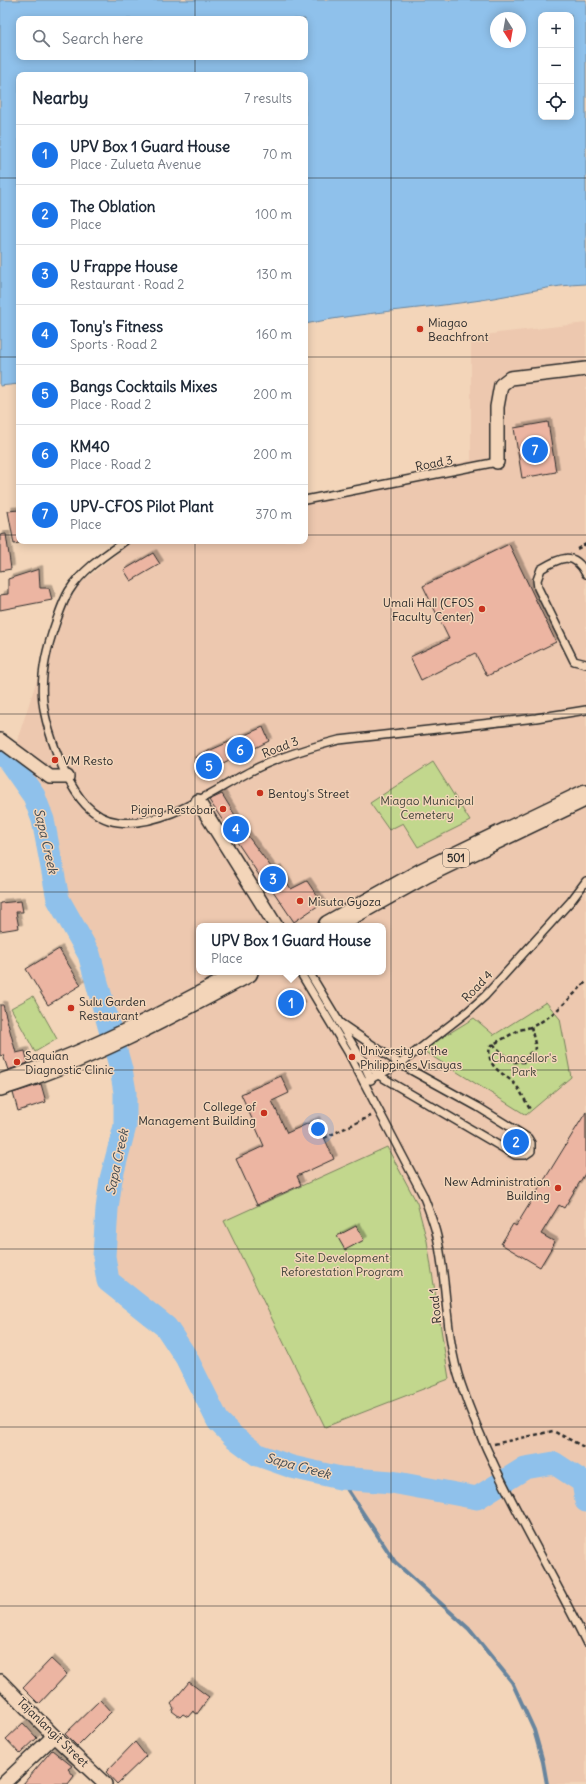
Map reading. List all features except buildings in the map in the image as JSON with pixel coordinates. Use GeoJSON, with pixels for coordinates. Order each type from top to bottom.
{"type":"FeatureCollection","features":[{"type":"Feature","properties":{"kind":"main road","name":"501"},"geometry":{"type":"LineString","coordinates":[[334,923],[424,873],[586,795]]}},
{"type":"Feature","properties":{"kind":"main road"},"geometry":{"type":"LineString","coordinates":[[0,1085],[54,1067],[134,1031],[241,975]]}},
{"type":"Feature","properties":{"kind":"street"},"geometry":{"type":"LineString","coordinates":[[497,462],[497,407],[501,385],[510,378],[586,369]]}},
{"type":"Feature","properties":{"kind":"street"},"geometry":{"type":"LineString","coordinates":[[0,740],[50,777],[67,777]]}},
{"type":"Feature","properties":{"kind":"street"},"geometry":{"type":"LineString","coordinates":[[198,800],[274,923]]}},
{"type":"Feature","properties":{"kind":"street","name":"Tajanlangit Street"},"geometry":{"type":"LineString","coordinates":[[0,1681],[54,1736],[105,1784]]}},
{"type":"Feature","properties":{"kind":"street"},"geometry":{"type":"LineString","coordinates":[[3,1784],[54,1736]]}},
{"type":"Feature","properties":{"kind":"lane","name":"Road 3"},"geometry":{"type":"LineString","coordinates":[[308,499],[497,462]]}},
{"type":"Feature","properties":{"kind":"lane","name":"Road 3"},"geometry":{"type":"LineString","coordinates":[[121,544],[98,560],[68,592],[46,653],[41,681],[46,720],[67,777],[83,802],[93,813],[105,819],[117,822],[142,821],[164,816],[273,761],[314,746],[339,740],[536,718],[586,710]]}},
{"type":"Feature","properties":{"kind":"lane"},"geometry":{"type":"LineString","coordinates":[[586,574],[581,564],[573,559],[565,558],[541,569],[537,580],[538,588],[574,661],[586,664]]}},
{"type":"Feature","properties":{"kind":"lane","name":"Road 4"},"geometry":{"type":"LineString","coordinates":[[368,1081],[380,1076],[400,1064],[467,1012],[485,996],[571,900],[586,881]]}},
{"type":"Feature","properties":{"kind":"lane","name":"Road 1"},"geometry":{"type":"LineString","coordinates":[[302,975],[348,1052],[368,1081]]}},
{"type":"Feature","properties":{"kind":"lane","name":"Road 1"},"geometry":{"type":"LineString","coordinates":[[311,975],[362,1060],[368,1081],[380,1111],[423,1195],[432,1218],[438,1242],[452,1353],[461,1385],[486,1445],[510,1496],[560,1589],[586,1642]]}},
{"type":"Feature","properties":{"kind":"lane"},"geometry":{"type":"LineString","coordinates":[[340,1023],[400,1064],[478,1107],[528,1138],[531,1143],[531,1151],[525,1155],[515,1155],[380,1076],[362,1060],[348,1052]]}},
{"type":"Feature","properties":{"kind":"path"},"geometry":{"type":"LineString","coordinates":[[577,549],[586,544]]}},
{"type":"Feature","properties":{"kind":"path"},"geometry":{"type":"LineString","coordinates":[[531,1111],[517,1087],[493,1066],[488,1056],[490,1046],[519,1030],[530,1027],[545,1018],[570,998],[586,982]]}},
{"type":"Feature","properties":{"kind":"path"},"geometry":{"type":"LineString","coordinates":[[493,1044],[511,1062],[527,1062],[529,1054],[536,1048],[530,1027]]}},
{"type":"Feature","properties":{"kind":"path"},"geometry":{"type":"LineString","coordinates":[[324,1138],[380,1111]]}},
{"type":"Feature","properties":{"kind":"path"},"geometry":{"type":"LineString","coordinates":[[486,1445],[552,1431],[586,1448]]}},
{"type":"Feature","properties":{"kind":"shaded area","name":"University of the Philippines Visayas"},"geometry":{"type":"Polygon","coordinates":[[[586,323],[586,1784],[547,1784],[543,1762],[534,1730],[512,1682],[469,1629],[395,1562],[340,1478],[292,1467],[258,1455],[234,1437],[218,1421],[186,1357],[166,1327],[108,1281],[104,1256],[107,1209],[111,1179],[125,1126],[125,1092],[121,1069],[89,954],[58,899],[43,820],[34,796],[10,762],[48,646],[66,603],[81,583],[128,544],[308,544],[308,501],[471,460],[471,338],[498,333],[586,323]]]}},
{"type":"Feature","properties":{"kind":"green space","name":"Miagao Municipal Cemetery"},"geometry":{"type":"Polygon","coordinates":[[[433,762],[470,821],[418,847],[403,823],[389,830],[370,803],[433,762]]]}},
{"type":"Feature","properties":{"kind":"green space"},"geometry":{"type":"Polygon","coordinates":[[[33,996],[57,1039],[35,1052],[11,1008],[33,996]]]}},
{"type":"Feature","properties":{"kind":"green space","name":"Chancellor's Park"},"geometry":{"type":"Polygon","coordinates":[[[546,1002],[560,1019],[571,1077],[526,1115],[422,1050],[474,1018],[494,1035],[546,1002]]]}},
{"type":"Feature","properties":{"kind":"green space","name":"Site Development Reforestation Program"},"geometry":{"type":"Polygon","coordinates":[[[387,1147],[417,1203],[427,1241],[449,1379],[325,1427],[224,1221],[387,1147]]]}},
{"type":"Feature","properties":{"kind":"water"},"geometry":{"type":"Polygon","coordinates":[[[0,0],[586,0],[586,284],[559,286],[481,300],[349,316],[308,323],[308,72],[16,72],[16,384],[0,386],[0,0]]]}},
{"type":"Feature","properties":{"kind":"waterway","name":"Sapa Creek"},"geometry":{"type":"LineString","coordinates":[[0,751],[10,762],[34,796],[43,820],[58,899],[89,954],[121,1069],[125,1092],[125,1126],[111,1179],[107,1209],[104,1256],[108,1281],[166,1327],[186,1357],[218,1421],[234,1437],[258,1455],[292,1467],[340,1478],[392,1482],[477,1498],[525,1468],[554,1463],[583,1482],[586,1501]]}},
{"type":"Feature","properties":{"kind":"waterway","name":"Sapa Creek"},"geometry":{"type":"LineString","coordinates":[[340,1478],[395,1562],[469,1629],[512,1682],[534,1730],[543,1762],[547,1784]]}},
{"type":"Feature","properties":{"kind":"place","name":"Miagao Beachfront"},"geometry":{"type":"Point","coordinates":[420,329]}},
{"type":"Feature","properties":{"kind":"place","name":"UPV-CFOS Pilot Plant"},"geometry":{"type":"Point","coordinates":[535,450]}},
{"type":"Feature","properties":{"kind":"place","name":"Umali Hall (CFOS Faculty Center)"},"geometry":{"type":"Point","coordinates":[482,609]}},
{"type":"Feature","properties":{"kind":"place","name":"KM40"},"geometry":{"type":"Point","coordinates":[240,750]}},
{"type":"Feature","properties":{"kind":"place","name":"VM Resto"},"geometry":{"type":"Point","coordinates":[55,760]}},
{"type":"Feature","properties":{"kind":"place","name":"Bangs Cocktails Mixes"},"geometry":{"type":"Point","coordinates":[209,766]}},
{"type":"Feature","properties":{"kind":"place","name":"Bentoy's Street"},"geometry":{"type":"Point","coordinates":[260,793]}},
{"type":"Feature","properties":{"kind":"place","name":"Piging Restobar"},"geometry":{"type":"Point","coordinates":[223,809]}},
{"type":"Feature","properties":{"kind":"place","name":"Tony's Fitness"},"geometry":{"type":"Point","coordinates":[236,829]}},
{"type":"Feature","properties":{"kind":"place","name":"U Frappe House"},"geometry":{"type":"Point","coordinates":[273,879]}},
{"type":"Feature","properties":{"kind":"place","name":"Misuta Gyoza"},"geometry":{"type":"Point","coordinates":[300,901]}},
{"type":"Feature","properties":{"kind":"place","name":"UPV Box 1 Guard House"},"geometry":{"type":"Point","coordinates":[291,1003]}},
{"type":"Feature","properties":{"kind":"place","name":"Sulu Garden Restaurant"},"geometry":{"type":"Point","coordinates":[71,1008]}},
{"type":"Feature","properties":{"kind":"place","name":"University of the Philippines Visayas"},"geometry":{"type":"Point","coordinates":[352,1057]}},
{"type":"Feature","properties":{"kind":"place","name":"Saquian Diagnostic Clinic"},"geometry":{"type":"Point","coordinates":[17,1062]}},
{"type":"Feature","properties":{"kind":"place","name":"College of Management Building"},"geometry":{"type":"Point","coordinates":[264,1113]}},
{"type":"Feature","properties":{"kind":"place","name":"The Oblation"},"geometry":{"type":"Point","coordinates":[516,1142]}},
{"type":"Feature","properties":{"kind":"place","name":"New Administration Building"},"geometry":{"type":"Point","coordinates":[558,1188]}}]}
